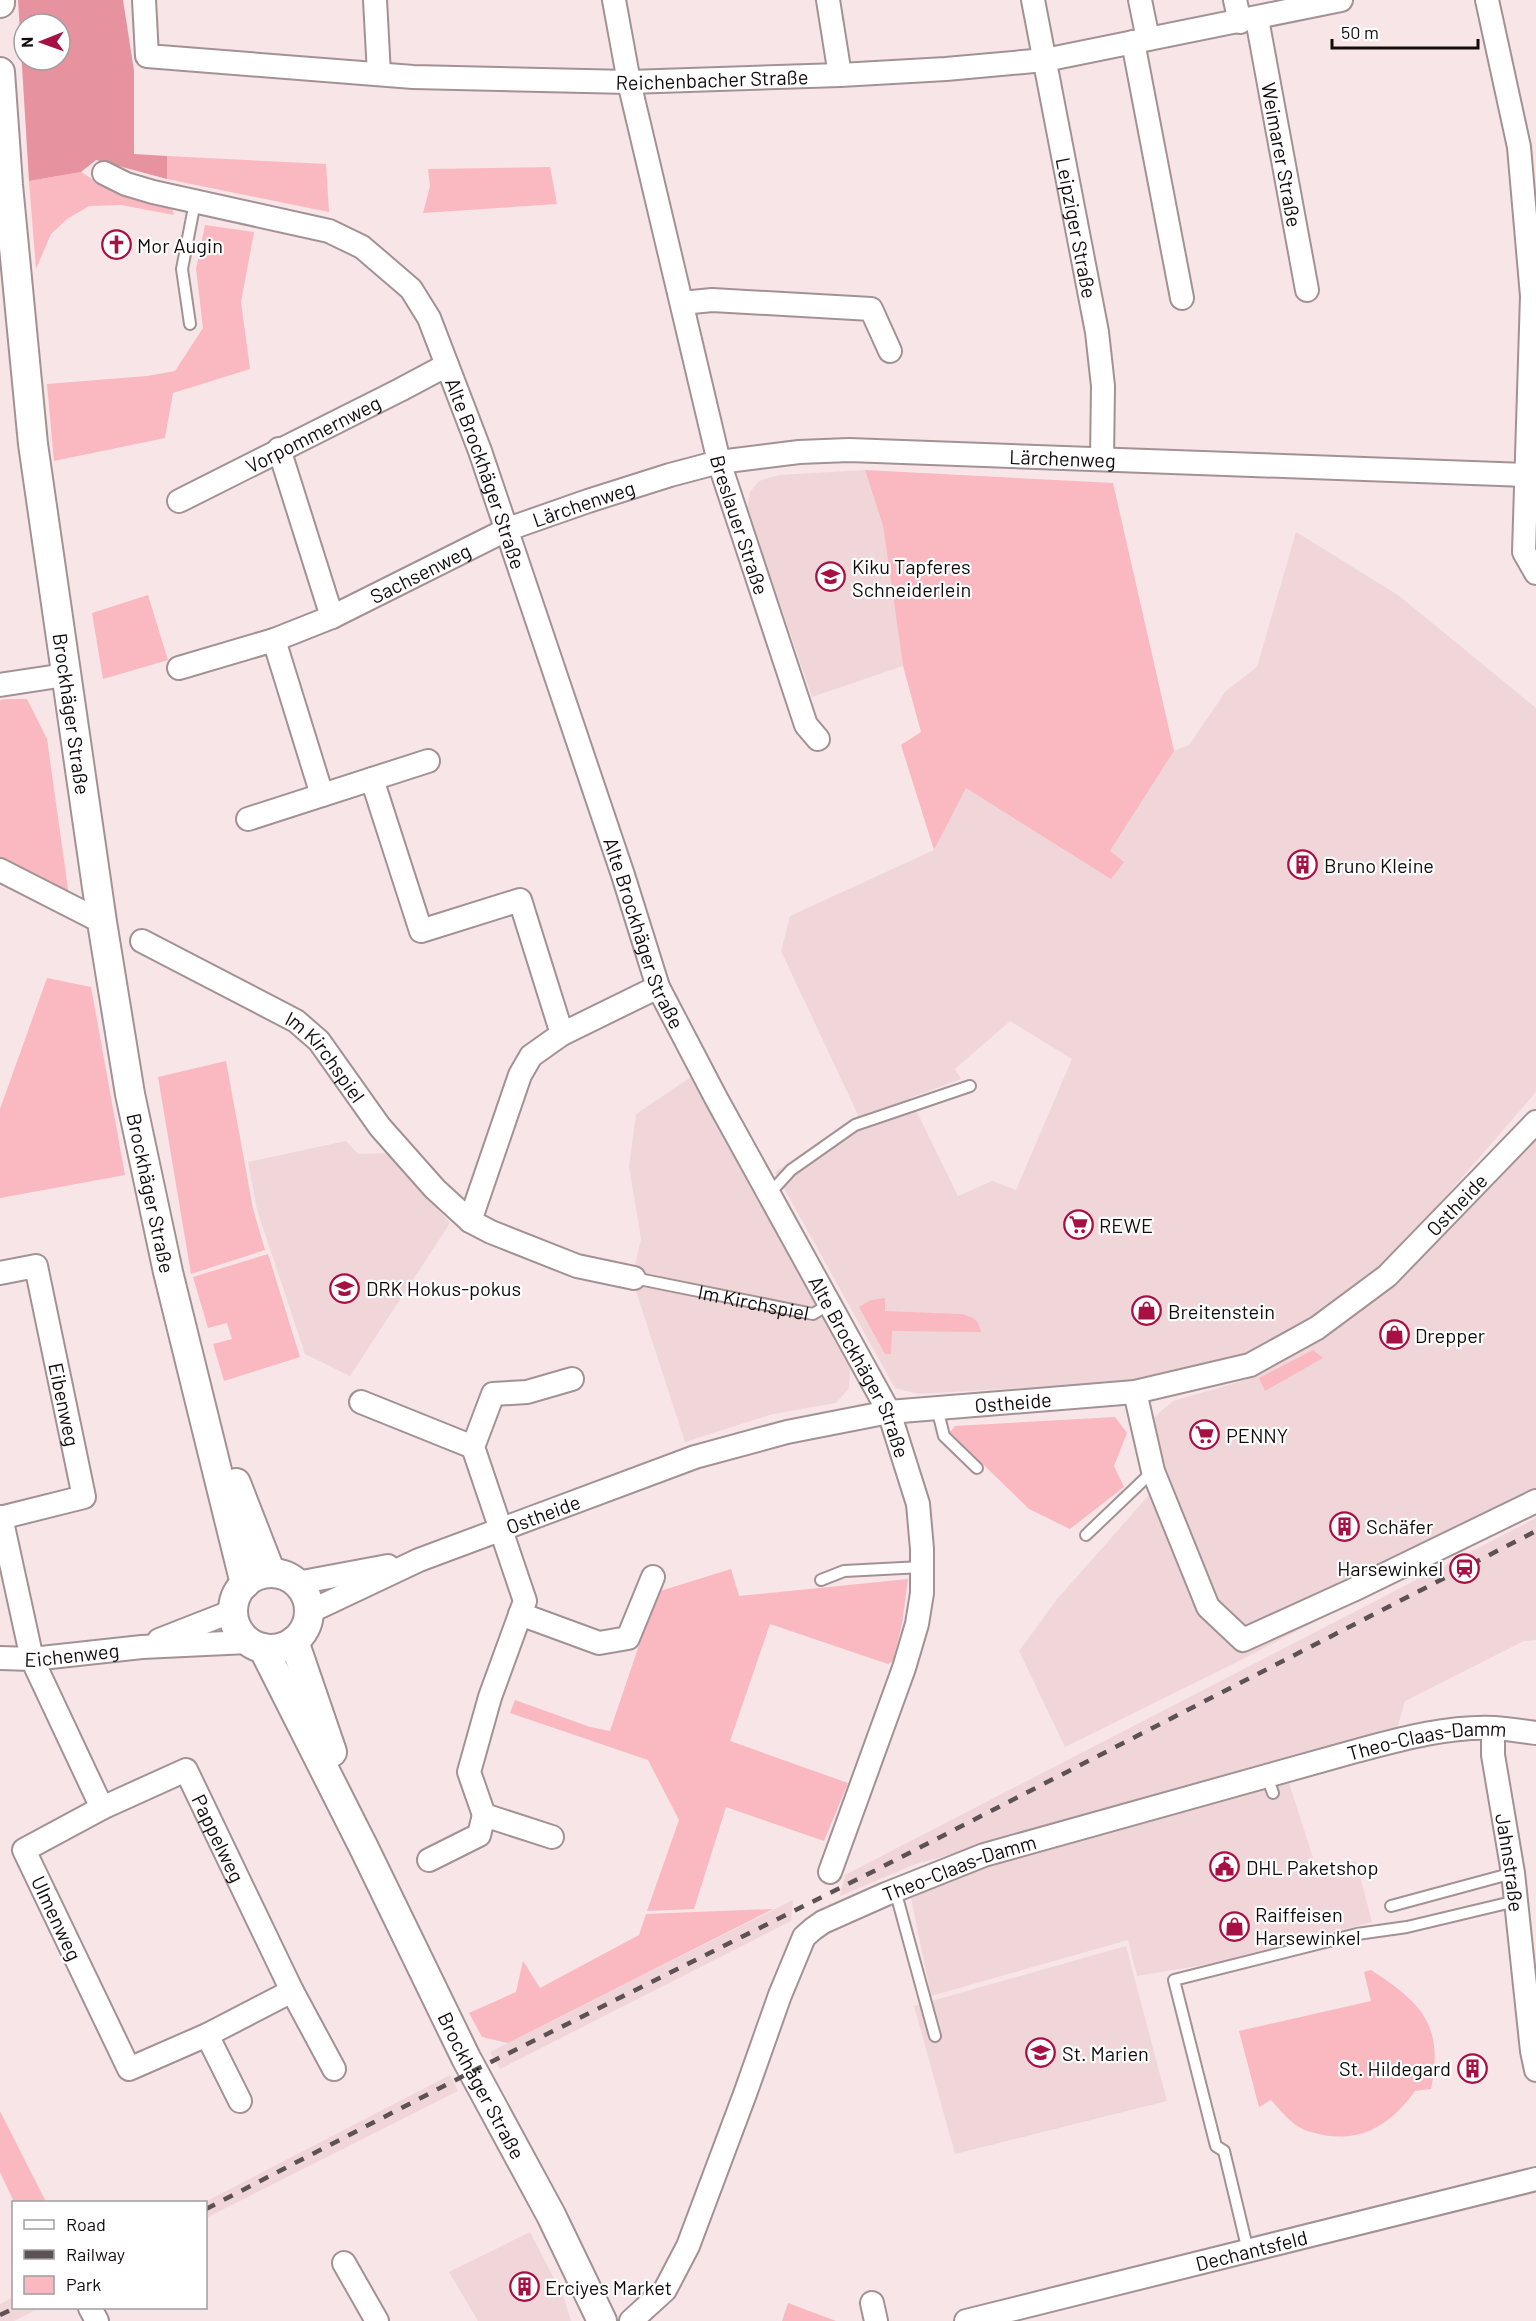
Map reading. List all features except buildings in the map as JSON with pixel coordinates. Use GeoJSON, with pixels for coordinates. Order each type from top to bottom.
{"type":"FeatureCollection","features":[{"type":"Feature","properties":{"kind":"street","name":"Reichenbacher Straße"},"geometry":{"type":"LineString","coordinates":[[144,0],[147,56],[413,77],[629,82],[840,75],[1045,60]]}},
{"type":"Feature","properties":{"kind":"street"},"geometry":{"type":"LineString","coordinates":[[375,0],[379,74]]}},
{"type":"Feature","properties":{"kind":"street","name":"Breslauer Straße"},"geometry":{"type":"LineString","coordinates":[[614,0],[629,82],[719,462],[806,725],[818,739]]}},
{"type":"Feature","properties":{"kind":"street"},"geometry":{"type":"LineString","coordinates":[[828,0],[840,75]]}},
{"type":"Feature","properties":{"kind":"street","name":"Leipziger Straße"},"geometry":{"type":"LineString","coordinates":[[1033,0],[1097,332],[1103,386],[1102,459]]}},
{"type":"Feature","properties":{"kind":"street"},"geometry":{"type":"LineString","coordinates":[[1140,0],[1140,41],[1182,298]]}},
{"type":"Feature","properties":{"kind":"street"},"geometry":{"type":"LineString","coordinates":[[1045,60],[1140,41],[1244,14],[1341,0]]}},
{"type":"Feature","properties":{"kind":"street"},"geometry":{"type":"LineString","coordinates":[[1487,0],[1528,147],[1532,296],[1524,552],[1536,573]]}},
{"type":"Feature","properties":{"kind":"street","name":"Weimarer Straße"},"geometry":{"type":"LineString","coordinates":[[1244,14],[1307,290]]}},
{"type":"Feature","properties":{"kind":"street","name":"Brockhäger Straße"},"geometry":{"type":"LineString","coordinates":[[0,72],[8,185],[33,444],[65,675],[130,1094],[168,1272],[189,1351],[271,1580]]}},
{"type":"Feature","properties":{"kind":"street","name":"Alte Brockhäger Straße"},"geometry":{"type":"LineString","coordinates":[[104,173],[126,184],[153,192],[329,231],[362,247],[411,289],[429,318],[508,529],[658,987],[716,1098],[889,1412],[918,1504],[922,1593],[917,1624],[889,1713],[830,1872]]}},
{"type":"Feature","properties":{"kind":"street"},"geometry":{"type":"LineString","coordinates":[[682,303],[712,300],[871,309],[890,351]]}},
{"type":"Feature","properties":{"kind":"street","name":"Vorpommernweg"},"geometry":{"type":"LineString","coordinates":[[179,501],[447,365]]}},
{"type":"Feature","properties":{"kind":"street"},"geometry":{"type":"LineString","coordinates":[[279,449],[332,617]]}},
{"type":"Feature","properties":{"kind":"street","name":"Lärchenweg"},"geometry":{"type":"LineString","coordinates":[[508,529],[588,501],[719,462],[799,452],[849,450],[1526,475]]}},
{"type":"Feature","properties":{"kind":"street","name":"Sachsenweg"},"geometry":{"type":"LineString","coordinates":[[179,668],[274,640],[332,617],[508,529]]}},
{"type":"Feature","properties":{"kind":"street"},"geometry":{"type":"LineString","coordinates":[[274,640],[322,795]]}},
{"type":"Feature","properties":{"kind":"street"},"geometry":{"type":"LineString","coordinates":[[0,685],[65,675]]}},
{"type":"Feature","properties":{"kind":"street"},"geometry":{"type":"LineString","coordinates":[[248,819],[428,761]]}},
{"type":"Feature","properties":{"kind":"street"},"geometry":{"type":"LineString","coordinates":[[372,779],[421,931],[520,900],[562,1034]]}},
{"type":"Feature","properties":{"kind":"street"},"geometry":{"type":"LineString","coordinates":[[0,870],[102,922]]}},
{"type":"Feature","properties":{"kind":"street","name":"Im Kirchspiel"},"geometry":{"type":"LineString","coordinates":[[142,941],[296,1021],[319,1041],[380,1127],[435,1189],[470,1221],[491,1232],[577,1266],[634,1278]]}},
{"type":"Feature","properties":{"kind":"street"},"geometry":{"type":"LineString","coordinates":[[470,1221],[520,1075],[531,1056],[562,1034],[658,987]]}},
{"type":"Feature","properties":{"kind":"street","name":"Ostheide"},"geometry":{"type":"LineString","coordinates":[[309,1612],[419,1560],[695,1457],[787,1432],[889,1412],[1135,1392],[1250,1365],[1317,1328],[1350,1306],[1404,1261],[1536,1122]]}},
{"type":"Feature","properties":{"kind":"street","name":"Eibenweg"},"geometry":{"type":"LineString","coordinates":[[0,1273],[36,1266],[84,1497],[1,1518]]}},
{"type":"Feature","properties":{"kind":"street"},"geometry":{"type":"LineString","coordinates":[[429,1860],[479,1835],[484,1815],[469,1772],[490,1696],[525,1600],[473,1447],[493,1394],[527,1392],[572,1379]]}},
{"type":"Feature","properties":{"kind":"street"},"geometry":{"type":"LineString","coordinates":[[1135,1392],[1153,1471],[1208,1607],[1243,1640],[1364,1585],[1536,1501]]}},
{"type":"Feature","properties":{"kind":"street"},"geometry":{"type":"LineString","coordinates":[[361,1402],[473,1447]]}},
{"type":"Feature","properties":{"kind":"street"},"geometry":{"type":"LineString","coordinates":[[1,1518],[32,1659],[102,1808]]}},
{"type":"Feature","properties":{"kind":"street","name":"Ostheide"},"geometry":{"type":"LineString","coordinates":[[271,1580],[419,1560]]}},
{"type":"Feature","properties":{"kind":"street"},"geometry":{"type":"LineString","coordinates":[[520,1614],[599,1643],[628,1638],[653,1577]]}},
{"type":"Feature","properties":{"kind":"street"},"geometry":{"type":"LineString","coordinates":[[271,1580],[305,1594],[309,1612],[303,1631],[294,1641],[276,1649],[256,1645],[237,1628],[233,1611],[236,1598],[271,1580]]}},
{"type":"Feature","properties":{"kind":"street","name":"Eichenweg"},"geometry":{"type":"LineString","coordinates":[[142,1647],[233,1611]]}},
{"type":"Feature","properties":{"kind":"street","name":"Brockhäger Straße"},"geometry":{"type":"LineString","coordinates":[[294,1641],[364,1848]]}},
{"type":"Feature","properties":{"kind":"street","name":"Brockhäger Straße"},"geometry":{"type":"LineString","coordinates":[[256,1645],[364,1848],[466,2058],[551,2215],[602,2321]]}},
{"type":"Feature","properties":{"kind":"street","name":"Eichenweg"},"geometry":{"type":"LineString","coordinates":[[0,1658],[32,1659],[142,1647],[256,1645]]}},
{"type":"Feature","properties":{"kind":"street","name":"Theo-Claas-Damm"},"geometry":{"type":"LineString","coordinates":[[631,2321],[637,2318],[665,2290],[688,2246],[780,1995],[804,1937],[823,1922],[895,1890],[984,1855],[1270,1785],[1407,1738],[1461,1729],[1494,1728],[1536,1733]]}},
{"type":"Feature","properties":{"kind":"street","name":"Jahnstraße"},"geometry":{"type":"LineString","coordinates":[[1494,1728],[1493,1755],[1513,1873],[1536,2070]]}},
{"type":"Feature","properties":{"kind":"street","name":"Pappelweg"},"geometry":{"type":"LineString","coordinates":[[102,1808],[186,1770],[292,1991],[334,2069]]}},
{"type":"Feature","properties":{"kind":"street","name":"Ulmenweg"},"geometry":{"type":"LineString","coordinates":[[102,1808],[24,1850],[129,2069],[207,2035]]}},
{"type":"Feature","properties":{"kind":"street"},"geometry":{"type":"LineString","coordinates":[[484,1815],[552,1837]]}},
{"type":"Feature","properties":{"kind":"street"},"geometry":{"type":"LineString","coordinates":[[240,2101],[207,2035],[292,1991]]}},
{"type":"Feature","properties":{"kind":"street","name":"Dechantsfeld"},"geometry":{"type":"LineString","coordinates":[[966,2321],[1536,2179]]}},
{"type":"Feature","properties":{"kind":"street"},"geometry":{"type":"LineString","coordinates":[[344,2263],[377,2321]]}},
{"type":"Feature","properties":{"kind":"lane"},"geometry":{"type":"LineString","coordinates":[[190,324],[182,269],[195,202]]}},
{"type":"Feature","properties":{"kind":"lane"},"geometry":{"type":"LineString","coordinates":[[770,1193],[791,1170],[855,1125],[970,1086]]}},
{"type":"Feature","properties":{"kind":"lane","name":"Im Kirchspiel"},"geometry":{"type":"LineString","coordinates":[[634,1278],[813,1314],[830,1304]]}},
{"type":"Feature","properties":{"kind":"lane"},"geometry":{"type":"LineString","coordinates":[[937,1408],[944,1436],[977,1468]]}},
{"type":"Feature","properties":{"kind":"lane"},"geometry":{"type":"LineString","coordinates":[[1086,1534],[1153,1471]]}},
{"type":"Feature","properties":{"kind":"lane"},"geometry":{"type":"LineString","coordinates":[[821,1580],[844,1571],[922,1567]]}},
{"type":"Feature","properties":{"kind":"lane"},"geometry":{"type":"LineString","coordinates":[[1391,1906],[1513,1873]]}},
{"type":"Feature","properties":{"kind":"lane"},"geometry":{"type":"LineString","coordinates":[[895,1890],[935,2036]]}},
{"type":"Feature","properties":{"kind":"lane"},"geometry":{"type":"LineString","coordinates":[[1248,2251],[1224,2151],[1216,2146],[1174,1980],[1357,1934],[1407,1927],[1516,1901]]}},
{"type":"Feature","properties":{"kind":"shaded area"},"geometry":{"type":"Polygon","coordinates":[[[18,0],[123,0],[134,71],[134,154],[167,156],[167,179],[96,160],[81,172],[29,181],[22,72],[72,72],[72,12],[19,12],[18,0]]]}},
{"type":"Feature","properties":{"kind":"shaded area","name":"Kiku Tapferes Schneiderlein"},"geometry":{"type":"Polygon","coordinates":[[[865,470],[883,526],[903,666],[812,697],[747,508],[750,492],[759,481],[779,475],[865,470]]]}},
{"type":"Feature","properties":{"kind":"shaded area"},"geometry":{"type":"Polygon","coordinates":[[[1296,532],[1398,595],[1536,708],[1536,1092],[1380,1272],[1293,1329],[1250,1352],[1139,1381],[918,1394],[895,1388],[775,1172],[858,1115],[781,951],[790,916],[934,850],[966,787],[1110,851],[1174,751],[1189,745],[1226,691],[1257,667],[1296,532]],[[1010,1021],[955,1069],[961,1079],[910,1098],[958,1196],[992,1181],[1016,1190],[1072,1059],[1010,1021]]]}},
{"type":"Feature","properties":{"kind":"shaded area"},"geometry":{"type":"Polygon","coordinates":[[[691,1077],[850,1369],[849,1388],[836,1403],[773,1414],[685,1442],[635,1288],[633,1274],[641,1239],[629,1167],[636,1114],[691,1077]]]}},
{"type":"Feature","properties":{"kind":"shaded area"},"geometry":{"type":"Polygon","coordinates":[[[1536,1140],[1536,1499],[1431,1562],[1065,1747],[1019,1651],[1058,1598],[1165,1477],[1147,1423],[1173,1401],[1246,1380],[1318,1342],[1397,1284],[1536,1140]]]}},
{"type":"Feature","properties":{"kind":"shaded area","name":"DRK Hokus-pokus"},"geometry":{"type":"Polygon","coordinates":[[[346,1141],[358,1154],[392,1153],[450,1223],[350,1376],[305,1354],[257,1210],[248,1162],[346,1141]]]}},
{"type":"Feature","properties":{"kind":"shaded area"},"geometry":{"type":"Polygon","coordinates":[[[1536,1518],[1536,1640],[1524,1641],[1405,1701],[1397,1729],[913,1865],[840,1896],[845,1875],[1536,1518]]]}},
{"type":"Feature","properties":{"kind":"shaded area"},"geometry":{"type":"Polygon","coordinates":[[[1289,1783],[1317,1870],[1356,1861],[1372,1922],[1227,1961],[1137,1976],[1128,1940],[931,1996],[910,1893],[988,1863],[1289,1783]]]}},
{"type":"Feature","properties":{"kind":"shaded area"},"geometry":{"type":"Polygon","coordinates":[[[793,1900],[791,1921],[500,2069],[490,2052],[793,1900]]]}},
{"type":"Feature","properties":{"kind":"shaded area","name":"St. Marien"},"geometry":{"type":"Polygon","coordinates":[[[1126,1946],[1167,2101],[955,2154],[914,2006],[1126,1946]]]}},
{"type":"Feature","properties":{"kind":"shaded area"},"geometry":{"type":"Polygon","coordinates":[[[450,2075],[458,2091],[207,2217],[207,2201],[450,2075]]]}},
{"type":"Feature","properties":{"kind":"shaded area"},"geometry":{"type":"Polygon","coordinates":[[[530,2232],[564,2298],[571,2321],[478,2321],[449,2272],[530,2232]]]}},
{"type":"Feature","properties":{"kind":"shaded area"},"geometry":{"type":"Polygon","coordinates":[[[12,2298],[12,2309],[38,2309],[14,2321],[0,2321],[0,2304],[12,2298]]]}},
{"type":"Feature","properties":{"kind":"green space"},"geometry":{"type":"Polygon","coordinates":[[[167,156],[326,164],[329,212],[167,179],[167,156]]]}},
{"type":"Feature","properties":{"kind":"green space"},"geometry":{"type":"Polygon","coordinates":[[[550,167],[557,204],[423,213],[430,186],[428,169],[550,167]]]}},
{"type":"Feature","properties":{"kind":"green space"},"geometry":{"type":"Polygon","coordinates":[[[81,172],[108,189],[172,208],[174,215],[121,205],[89,206],[67,219],[51,234],[36,269],[29,181],[81,172]]]}},
{"type":"Feature","properties":{"kind":"green space"},"geometry":{"type":"Polygon","coordinates":[[[205,225],[254,232],[241,302],[250,369],[173,393],[165,438],[54,461],[47,384],[147,376],[175,371],[203,328],[196,269],[205,225]]]}},
{"type":"Feature","properties":{"kind":"green space"},"geometry":{"type":"Polygon","coordinates":[[[865,470],[1113,483],[1174,751],[1110,851],[1124,862],[1111,879],[966,788],[934,850],[901,745],[921,732],[903,666],[883,526],[865,470]]]}},
{"type":"Feature","properties":{"kind":"green space"},"geometry":{"type":"Polygon","coordinates":[[[148,595],[168,660],[103,679],[92,613],[148,595]]]}},
{"type":"Feature","properties":{"kind":"green space"},"geometry":{"type":"Polygon","coordinates":[[[27,699],[47,739],[69,896],[0,860],[0,700],[27,699]]]}},
{"type":"Feature","properties":{"kind":"green space"},"geometry":{"type":"Polygon","coordinates":[[[47,978],[91,987],[125,1175],[0,1198],[0,1109],[47,978]]]}},
{"type":"Feature","properties":{"kind":"green space"},"geometry":{"type":"Polygon","coordinates":[[[226,1061],[253,1209],[265,1250],[191,1274],[158,1077],[226,1061]]]}},
{"type":"Feature","properties":{"kind":"green space"},"geometry":{"type":"Polygon","coordinates":[[[268,1254],[300,1357],[224,1381],[213,1344],[232,1339],[227,1323],[208,1328],[193,1277],[268,1254]]]}},
{"type":"Feature","properties":{"kind":"green space"},"geometry":{"type":"Polygon","coordinates":[[[885,1298],[885,1311],[962,1314],[975,1320],[981,1332],[892,1331],[891,1354],[885,1354],[859,1307],[871,1300],[885,1298]]]}},
{"type":"Feature","properties":{"kind":"green space"},"geometry":{"type":"Polygon","coordinates":[[[1313,1350],[1323,1358],[1265,1391],[1259,1378],[1313,1350]]]}},
{"type":"Feature","properties":{"kind":"green space"},"geometry":{"type":"Polygon","coordinates":[[[1115,1417],[1127,1433],[1114,1466],[1124,1487],[1070,1529],[1029,1509],[950,1432],[955,1426],[1115,1417]]]}},
{"type":"Feature","properties":{"kind":"green space"},"geometry":{"type":"Polygon","coordinates":[[[731,1569],[739,1596],[908,1579],[902,1624],[893,1661],[888,1664],[770,1624],[730,1741],[848,1783],[824,1841],[726,1807],[694,1909],[647,1911],[679,1820],[648,1760],[510,1713],[515,1700],[590,1727],[610,1731],[657,1592],[731,1569]]]}},
{"type":"Feature","properties":{"kind":"green space"},"geometry":{"type":"Polygon","coordinates":[[[773,1909],[508,2043],[482,2037],[469,2013],[516,1992],[523,1961],[540,1988],[639,1935],[646,1914],[773,1909]]]}},
{"type":"Feature","properties":{"kind":"green space"},"geometry":{"type":"Polygon","coordinates":[[[1371,1970],[1404,1994],[1425,2018],[1434,2048],[1431,2089],[1415,2091],[1394,2115],[1383,2123],[1357,2135],[1343,2137],[1328,2136],[1299,2127],[1271,2100],[1259,2107],[1239,2031],[1371,2001],[1364,1972],[1371,1970]]]}},
{"type":"Feature","properties":{"kind":"green space"},"geometry":{"type":"Polygon","coordinates":[[[0,2111],[45,2201],[14,2201],[0,2172],[0,2111]]]}},
{"type":"Feature","properties":{"kind":"green space"},"geometry":{"type":"Polygon","coordinates":[[[788,2303],[836,2321],[782,2321],[788,2303]]]}},
{"type":"Feature","properties":{"kind":"railway"},"geometry":{"type":"LineString","coordinates":[[207,2208],[473,2071],[878,1869],[1536,1531]]}},
{"type":"Feature","properties":{"kind":"railway"},"geometry":{"type":"LineString","coordinates":[[0,2315],[13,2309]]}},
{"type":"Feature","properties":{"kind":"place","name":"Mor Augin"},"geometry":{"type":"Point","coordinates":[116,245]}},
{"type":"Feature","properties":{"kind":"place","name":"Kiku Tapferes Schneiderlein"},"geometry":{"type":"Point","coordinates":[831,577]}},
{"type":"Feature","properties":{"kind":"place","name":"Bruno Kleine"},"geometry":{"type":"Point","coordinates":[1303,865]}},
{"type":"Feature","properties":{"kind":"place","name":"REWE"},"geometry":{"type":"Point","coordinates":[1078,1225]}},
{"type":"Feature","properties":{"kind":"place","name":"DRK Hokus-pokus"},"geometry":{"type":"Point","coordinates":[345,1288]}},
{"type":"Feature","properties":{"kind":"place","name":"Breitenstein"},"geometry":{"type":"Point","coordinates":[1147,1311]}},
{"type":"Feature","properties":{"kind":"place","name":"Drepper"},"geometry":{"type":"Point","coordinates":[1394,1335]}},
{"type":"Feature","properties":{"kind":"place","name":"PENNY"},"geometry":{"type":"Point","coordinates":[1205,1435]}},
{"type":"Feature","properties":{"kind":"place","name":"Schäfer"},"geometry":{"type":"Point","coordinates":[1345,1526]}},
{"type":"Feature","properties":{"kind":"place","name":"Harsewinkel"},"geometry":{"type":"Point","coordinates":[1464,1568]}},
{"type":"Feature","properties":{"kind":"place","name":"DHL Paketshop"},"geometry":{"type":"Point","coordinates":[1225,1867]}},
{"type":"Feature","properties":{"kind":"place","name":"Raiffeisen Harsewinkel"},"geometry":{"type":"Point","coordinates":[1234,1926]}},
{"type":"Feature","properties":{"kind":"place","name":"St. Marien"},"geometry":{"type":"Point","coordinates":[1041,2053]}},
{"type":"Feature","properties":{"kind":"place","name":"St. Hildegard"},"geometry":{"type":"Point","coordinates":[1472,2068]}},
{"type":"Feature","properties":{"kind":"place","name":"Erciyes Market"},"geometry":{"type":"Point","coordinates":[524,2287]}}]}
